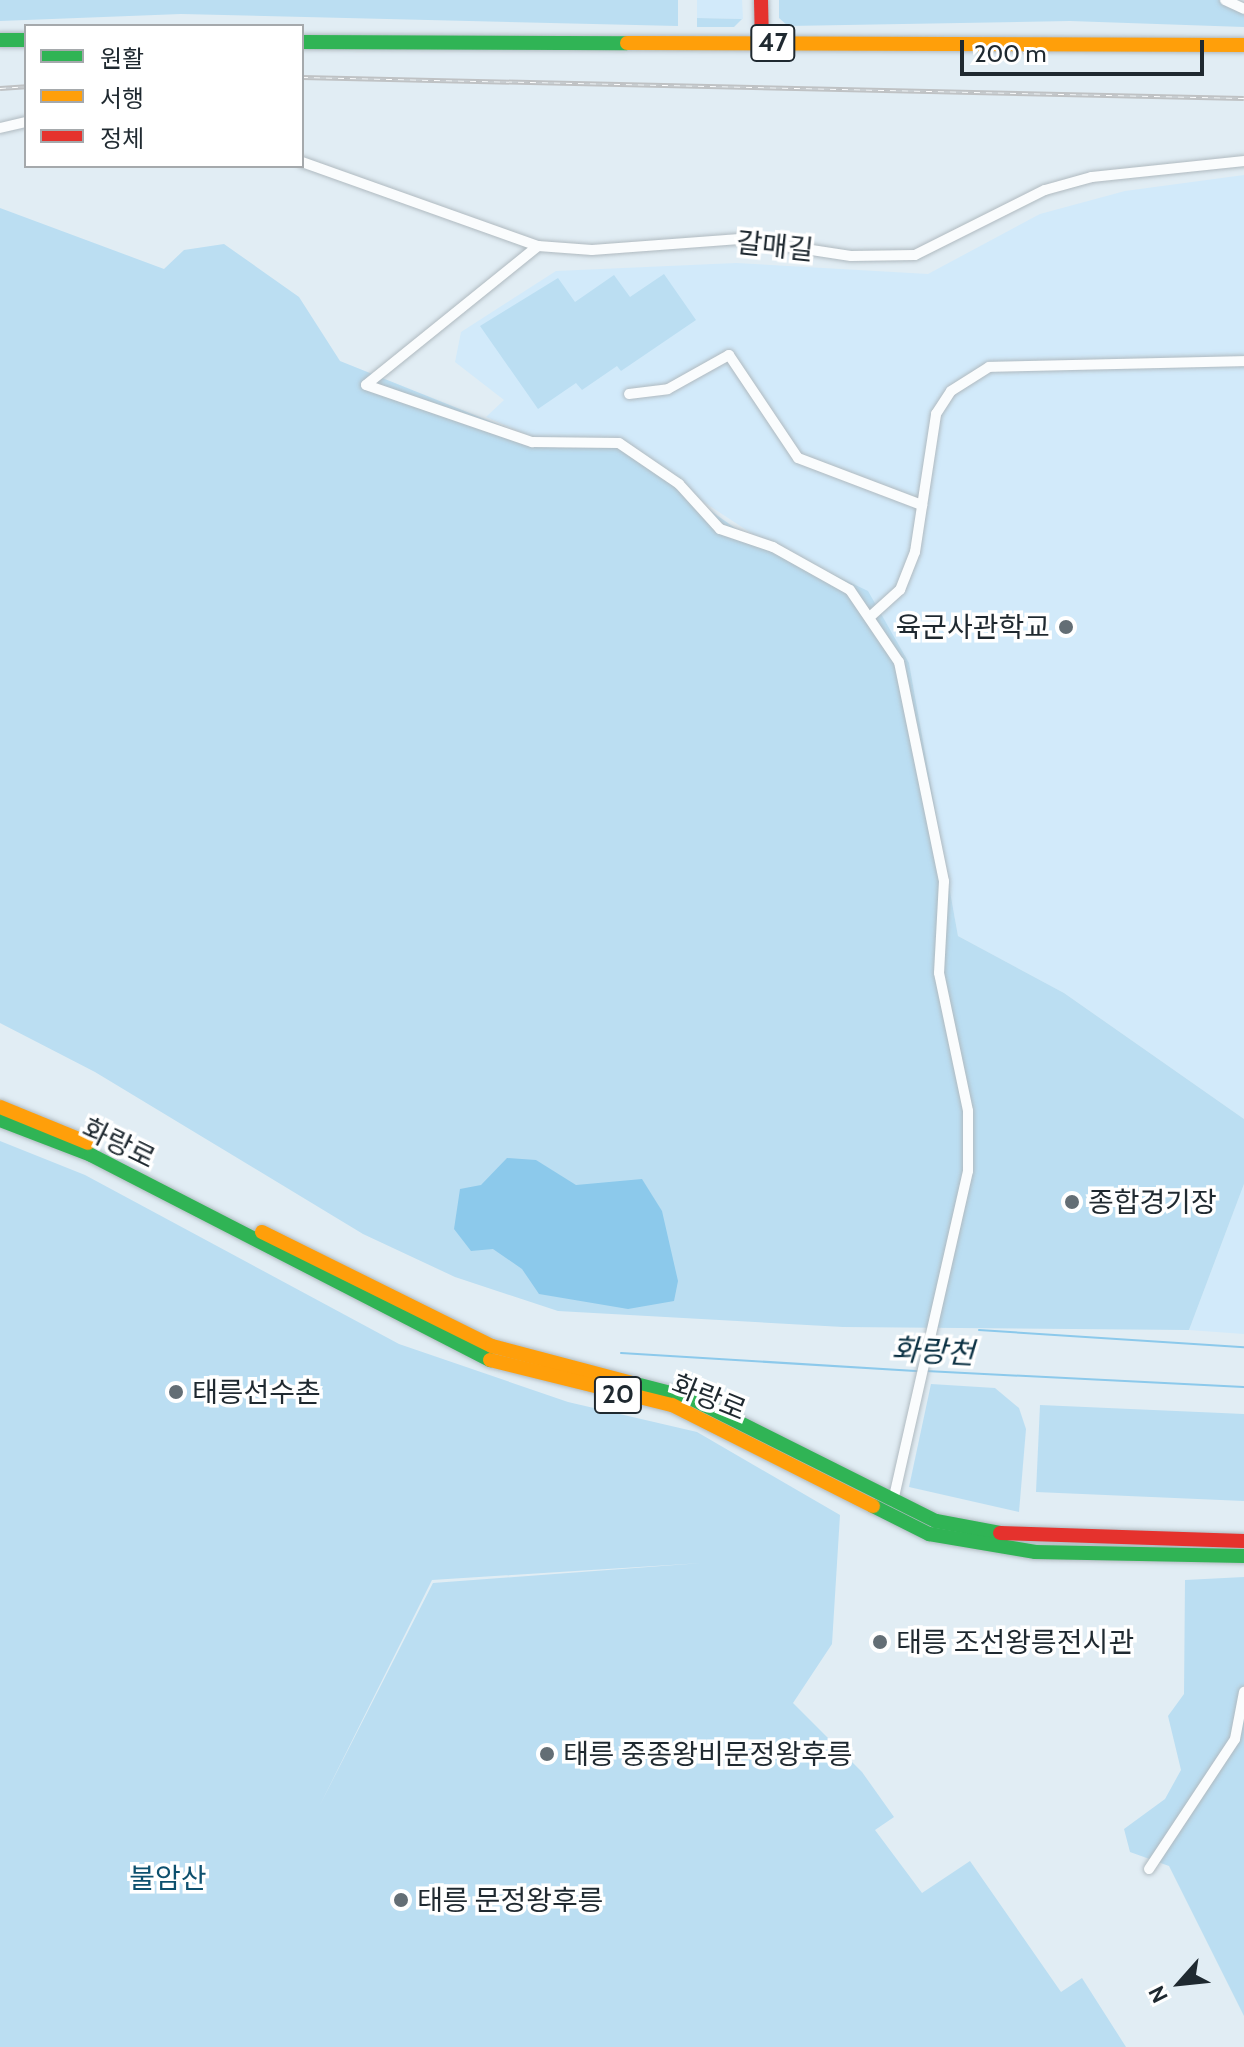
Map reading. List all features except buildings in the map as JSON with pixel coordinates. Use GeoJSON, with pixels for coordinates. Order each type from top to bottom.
{"type":"FeatureCollection","features":[{"type":"Feature","properties":{"kind":"main road"},"geometry":{"type":"LineString","coordinates":[[761,0],[762,43]]}},
{"type":"Feature","properties":{"kind":"main road"},"geometry":{"type":"LineString","coordinates":[[0,40],[24,40]]}},
{"type":"Feature","properties":{"kind":"main road","name":"47"},"geometry":{"type":"LineString","coordinates":[[304,42],[1244,45]]}},
{"type":"Feature","properties":{"kind":"main road","name":"화랑로"},"geometry":{"type":"LineString","coordinates":[[0,1107],[79,1139],[440,1326],[690,1398],[891,1509],[929,1534],[1035,1552],[1244,1556]]}},
{"type":"Feature","properties":{"kind":"main road","name":"화랑로"},"geometry":{"type":"LineString","coordinates":[[0,1120],[91,1155],[478,1357],[672,1405],[891,1509],[1027,1538],[1244,1541]]}},
{"type":"Feature","properties":{"kind":"street"},"geometry":{"type":"LineString","coordinates":[[1225,0],[1244,9]]}},
{"type":"Feature","properties":{"kind":"street"},"geometry":{"type":"LineString","coordinates":[[0,128],[24,122]]}},
{"type":"Feature","properties":{"kind":"street","name":"갈매길"},"geometry":{"type":"LineString","coordinates":[[304,163],[538,246],[592,250],[740,239],[851,256],[915,255],[1045,190],[1092,177],[1244,161]]}},
{"type":"Feature","properties":{"kind":"street"},"geometry":{"type":"LineString","coordinates":[[538,246],[366,385],[532,442],[619,443],[679,484],[720,529],[799,561],[850,590],[872,615],[899,662],[944,881],[943,1013],[968,1111],[968,1171],[891,1509]]}},
{"type":"Feature","properties":{"kind":"street"},"geometry":{"type":"LineString","coordinates":[[629,394],[668,389],[729,355],[798,458],[922,505]]}},
{"type":"Feature","properties":{"kind":"street"},"geometry":{"type":"LineString","coordinates":[[872,615],[900,590],[922,505],[936,414],[951,391],[989,367],[1244,361]]}},
{"type":"Feature","properties":{"kind":"street"},"geometry":{"type":"LineString","coordinates":[[1149,1869],[1235,1739],[1244,1692]]}},
{"type":"Feature","properties":{"kind":"shaded area"},"geometry":{"type":"Polygon","coordinates":[[[697,0],[742,0],[743,19],[697,18],[697,0]]]}},
{"type":"Feature","properties":{"kind":"shaded area","name":"육군사관학교"},"geometry":{"type":"Polygon","coordinates":[[[1244,175],[1244,1119],[1064,993],[958,936],[909,663],[777,550],[621,448],[557,448],[486,417],[504,400],[455,362],[461,332],[556,271],[736,263],[928,274],[1040,214],[1125,191],[1244,175]]]}},
{"type":"Feature","properties":{"kind":"shaded area"},"geometry":{"type":"Polygon","coordinates":[[[507,1158],[536,1160],[576,1185],[642,1179],[662,1211],[678,1281],[674,1301],[628,1309],[539,1294],[522,1269],[493,1249],[471,1251],[454,1229],[460,1189],[481,1185],[507,1158]]]}},
{"type":"Feature","properties":{"kind":"shaded area"},"geometry":{"type":"Polygon","coordinates":[[[1244,1184],[1244,1334],[1189,1330],[1244,1184]]]}},
{"type":"Feature","properties":{"kind":"green space"},"geometry":{"type":"Polygon","coordinates":[[[0,0],[678,0],[678,26],[181,14],[0,21],[0,0]]]}},
{"type":"Feature","properties":{"kind":"green space"},"geometry":{"type":"Polygon","coordinates":[[[779,0],[1222,0],[1244,14],[1244,27],[1070,21],[788,26],[779,18],[779,0]]]}},
{"type":"Feature","properties":{"kind":"green space"},"geometry":{"type":"Polygon","coordinates":[[[697,18],[742,19],[734,27],[697,27],[697,18]]]}},
{"type":"Feature","properties":{"kind":"green space"},"geometry":{"type":"Polygon","coordinates":[[[0,208],[164,269],[184,250],[224,244],[299,297],[340,361],[557,448],[621,448],[735,528],[868,591],[909,663],[958,936],[1064,993],[1244,1119],[1244,1184],[1189,1330],[843,1327],[558,1311],[455,1277],[363,1234],[95,1072],[0,1023],[0,208]]]}},
{"type":"Feature","properties":{"kind":"green space"},"geometry":{"type":"Polygon","coordinates":[[[664,274],[696,320],[621,371],[617,366],[582,390],[576,383],[538,409],[480,326],[558,278],[575,302],[614,275],[630,297],[664,274]]]}},
{"type":"Feature","properties":{"kind":"green space","name":"불암산"},"geometry":{"type":"Polygon","coordinates":[[[0,1141],[85,1175],[399,1344],[568,1402],[697,1432],[840,1515],[832,1644],[793,1703],[862,1772],[894,1817],[875,1830],[922,1893],[970,1861],[1061,1992],[1082,1978],[1126,2047],[0,2047],[0,1141]],[[702,1563],[432,1580],[320,1805],[433,1583],[702,1563]]]}},
{"type":"Feature","properties":{"kind":"green space"},"geometry":{"type":"Polygon","coordinates":[[[931,1384],[995,1388],[1019,1408],[1026,1429],[1019,1512],[909,1487],[931,1384]]]}},
{"type":"Feature","properties":{"kind":"green space"},"geometry":{"type":"Polygon","coordinates":[[[1040,1405],[1244,1414],[1244,1501],[1036,1492],[1040,1405]]]}},
{"type":"Feature","properties":{"kind":"green space"},"geometry":{"type":"Polygon","coordinates":[[[1244,1577],[1244,2016],[1169,1866],[1130,1852],[1124,1829],[1165,1799],[1181,1770],[1168,1716],[1184,1694],[1185,1580],[1244,1577]]]}},
{"type":"Feature","properties":{"kind":"waterway"},"geometry":{"type":"LineString","coordinates":[[979,1330],[1244,1347]]}},
{"type":"Feature","properties":{"kind":"waterway","name":"화랑천"},"geometry":{"type":"LineString","coordinates":[[621,1353],[919,1371]]}},
{"type":"Feature","properties":{"kind":"waterway","name":"화랑천"},"geometry":{"type":"LineString","coordinates":[[926,1371],[1244,1387]]}},
{"type":"Feature","properties":{"kind":"railway"},"geometry":{"type":"LineString","coordinates":[[304,77],[1244,98]]}},
{"type":"Feature","properties":{"kind":"railway"},"geometry":{"type":"LineString","coordinates":[[0,88],[24,86]]}},
{"type":"Feature","properties":{"kind":"traffic: fast"},"geometry":{"type":"LineString","coordinates":[[0,40],[24,40]]}},
{"type":"Feature","properties":{"kind":"traffic: fast"},"geometry":{"type":"LineString","coordinates":[[304,42],[627,43]]}},
{"type":"Feature","properties":{"kind":"traffic: fast"},"geometry":{"type":"LineString","coordinates":[[0,1120],[91,1155],[490,1360]]}},
{"type":"Feature","properties":{"kind":"traffic: fast"},"geometry":{"type":"LineString","coordinates":[[632,1383],[690,1398],[936,1521],[1000,1533]]}},
{"type":"Feature","properties":{"kind":"traffic: fast"},"geometry":{"type":"LineString","coordinates":[[873,1506],[929,1534],[1035,1552],[1244,1556]]}},
{"type":"Feature","properties":{"kind":"traffic: slow"},"geometry":{"type":"LineString","coordinates":[[627,43],[1244,45]]}},
{"type":"Feature","properties":{"kind":"traffic: slow"},"geometry":{"type":"LineString","coordinates":[[0,1107],[88,1143]]}},
{"type":"Feature","properties":{"kind":"traffic: slow"},"geometry":{"type":"LineString","coordinates":[[262,1232],[492,1346],[632,1383]]}},
{"type":"Feature","properties":{"kind":"traffic: slow"},"geometry":{"type":"LineString","coordinates":[[490,1360],[672,1405],[873,1506]]}},
{"type":"Feature","properties":{"kind":"traffic: jam"},"geometry":{"type":"LineString","coordinates":[[761,0],[762,43]]}},
{"type":"Feature","properties":{"kind":"traffic: jam"},"geometry":{"type":"LineString","coordinates":[[1000,1533],[1244,1541]]}},
{"type":"Feature","properties":{"kind":"place","name":"육군사관학교"},"geometry":{"type":"Point","coordinates":[1066,627]}},
{"type":"Feature","properties":{"kind":"place","name":"종합경기장"},"geometry":{"type":"Point","coordinates":[1072,1202]}},
{"type":"Feature","properties":{"kind":"place","name":"태릉선수촌"},"geometry":{"type":"Point","coordinates":[176,1392]}},
{"type":"Feature","properties":{"kind":"place","name":"태릉 조선왕릉전시관"},"geometry":{"type":"Point","coordinates":[880,1642]}},
{"type":"Feature","properties":{"kind":"place","name":"태릉 중종왕비문정왕후릉"},"geometry":{"type":"Point","coordinates":[547,1754]}},
{"type":"Feature","properties":{"kind":"place","name":"태릉 문정왕후릉"},"geometry":{"type":"Point","coordinates":[401,1900]}}]}
